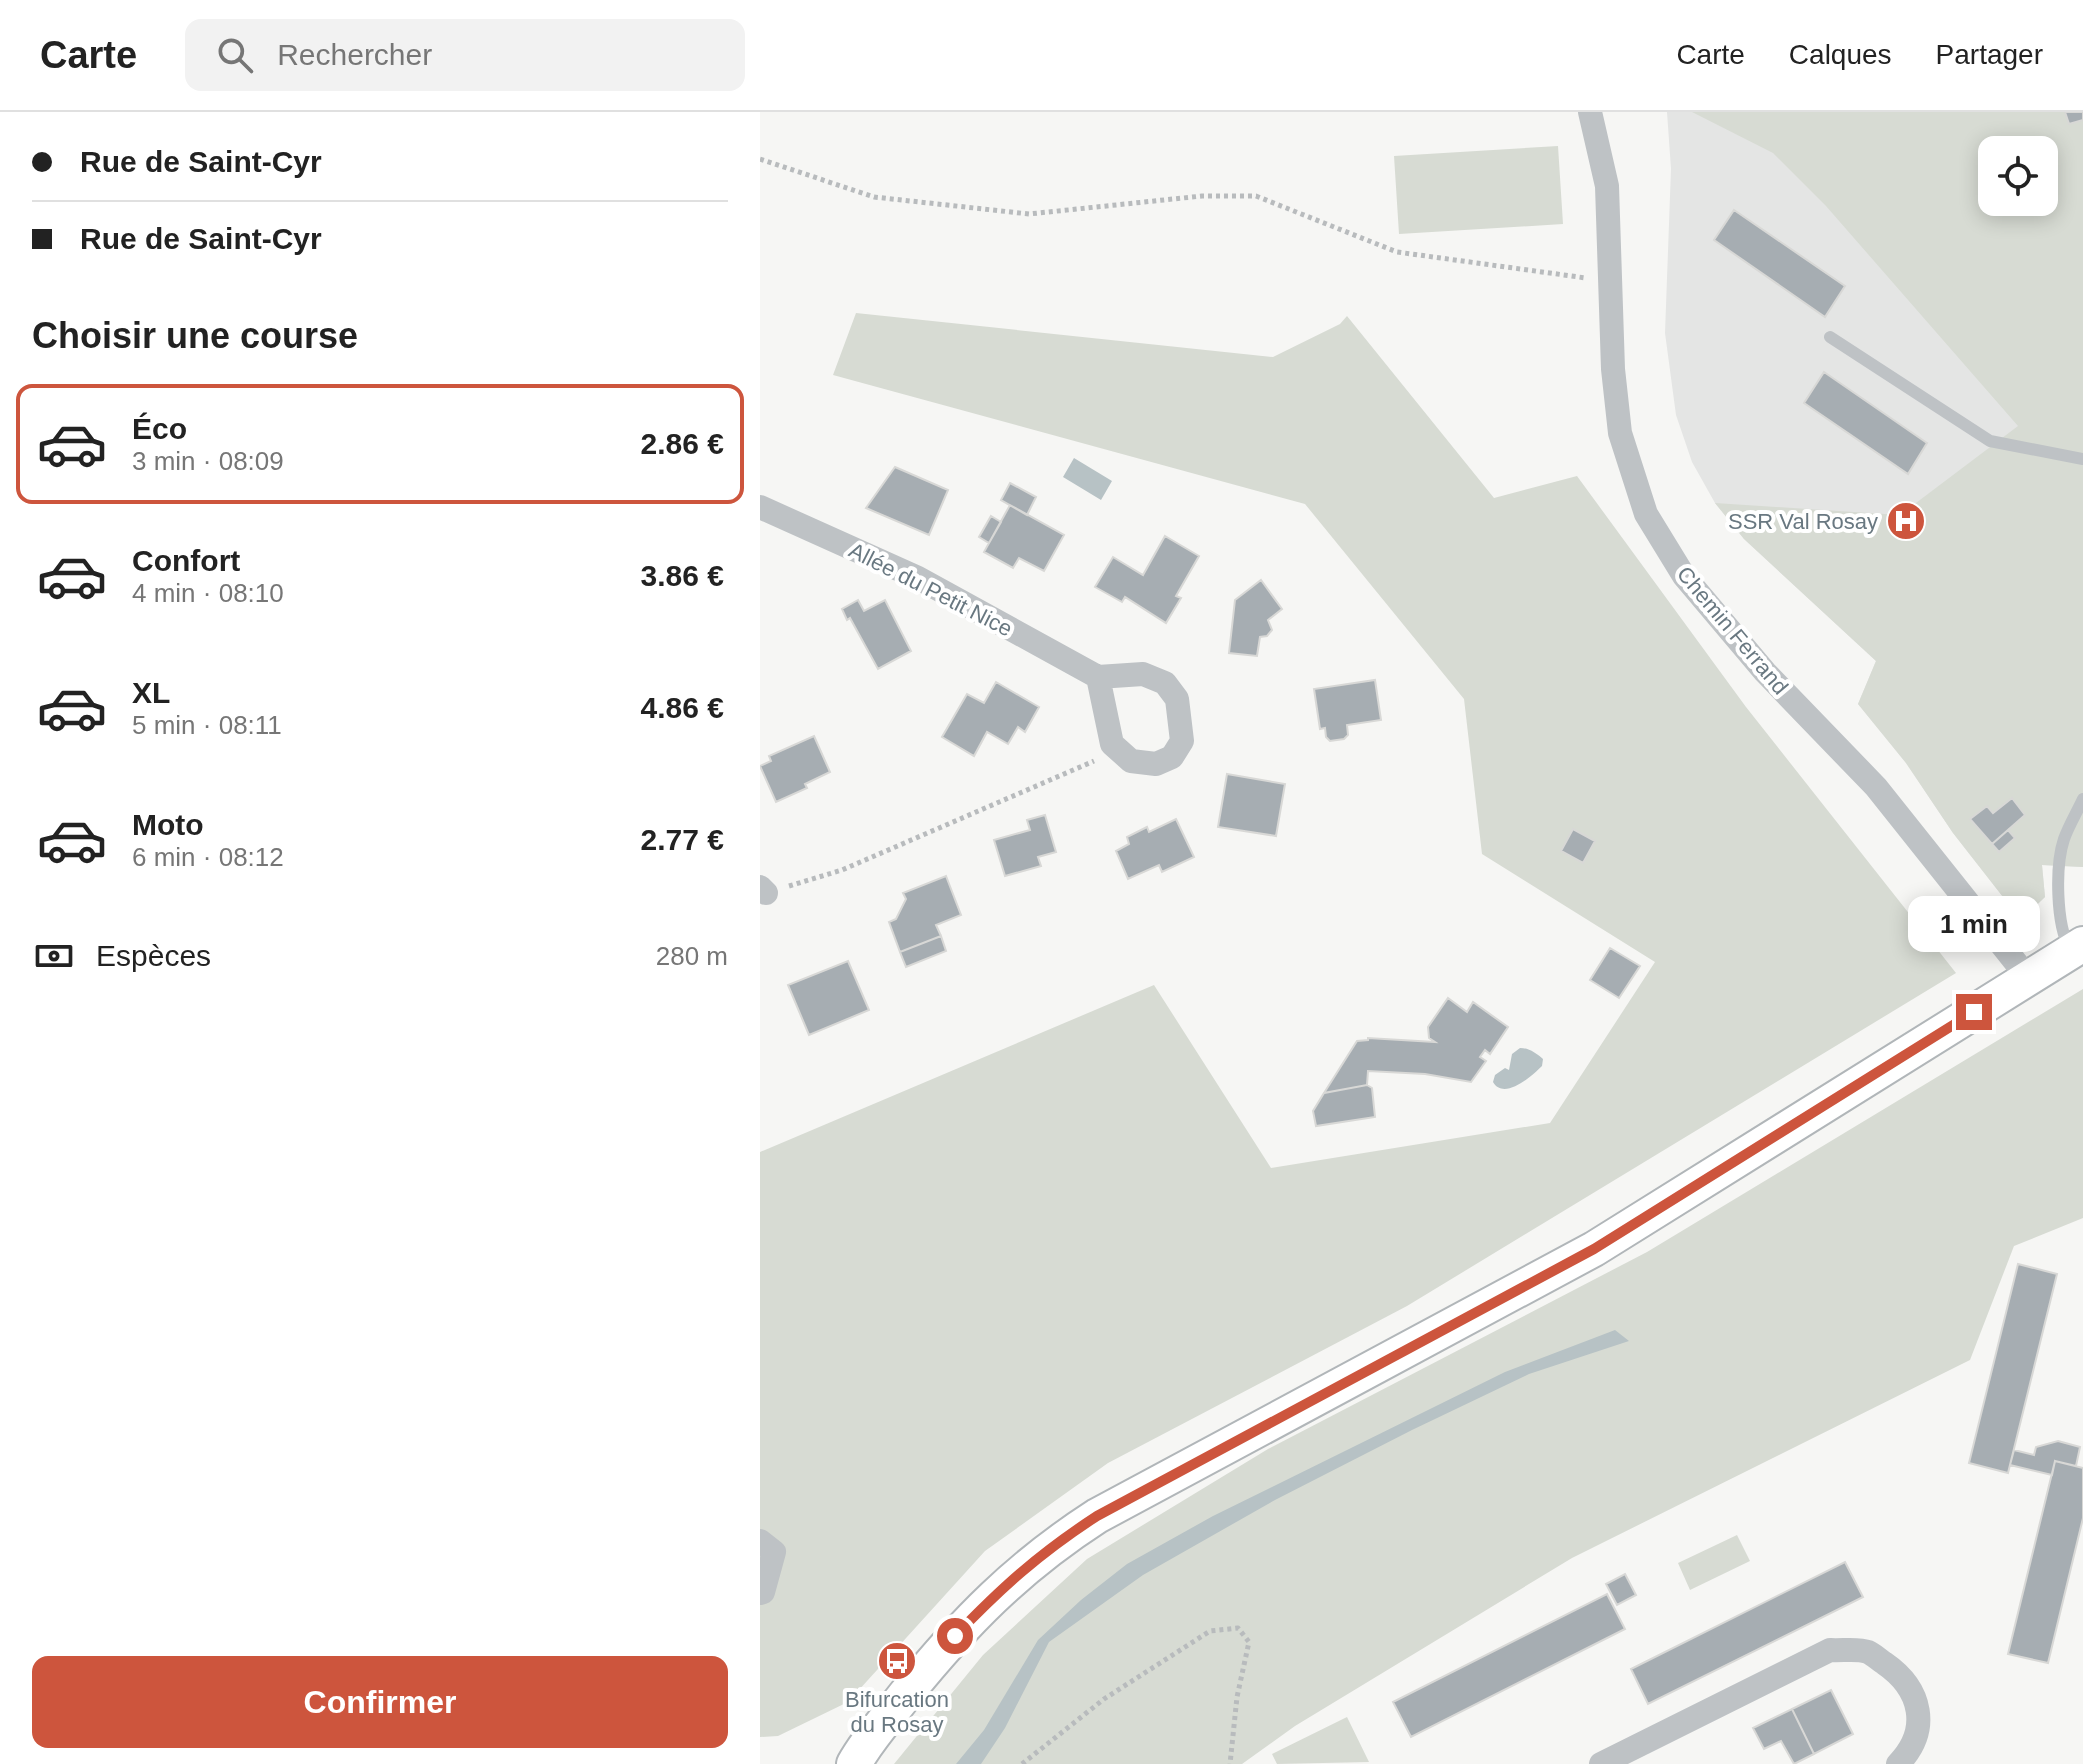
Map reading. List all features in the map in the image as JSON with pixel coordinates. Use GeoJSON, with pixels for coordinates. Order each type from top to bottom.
{"type":"FeatureCollection","features":[{"type":"Feature","properties":{"kind":"main road"},"geometry":{"type":"LineString","coordinates":[[854,1764],[884,1721],[955,1636],[1001,1588],[1050,1547],[1097,1516],[1594,1249],[2077,948]]}},
{"type":"Feature","properties":{"kind":"street","name":"Chemin Ferrand"},"geometry":{"type":"LineString","coordinates":[[1590,112],[1607,186],[1613,369],[1620,433],[1646,514],[1684,576],[1765,672],[1876,787],[2029,979]]}},
{"type":"Feature","properties":{"kind":"street","name":"Allée du Petit Nice"},"geometry":{"type":"LineString","coordinates":[[760,507],[918,578],[1098,677]]}},
{"type":"Feature","properties":{"kind":"street"},"geometry":{"type":"LineString","coordinates":[[1143,674],[1165,683],[1177,699],[1182,741],[1172,757],[1156,764],[1131,761],[1112,744],[1098,677],[1143,674]]}},
{"type":"Feature","properties":{"kind":"street"},"geometry":{"type":"LineString","coordinates":[[760,1541],[774,1552],[763,1592],[760,1593]]}},
{"type":"Feature","properties":{"kind":"street"},"geometry":{"type":"LineString","coordinates":[[1601,1764],[1830,1650],[1868,1652],[1902,1675],[1913,1694],[1918,1714],[1914,1744],[1898,1764]]}},
{"type":"Feature","properties":{"kind":"lane"},"geometry":{"type":"LineString","coordinates":[[1830,337],[1990,441],[2083,459]]}},
{"type":"Feature","properties":{"kind":"lane"},"geometry":{"type":"LineString","coordinates":[[2077,948],[2062,936],[2059,865],[2064,838],[2083,799]]}},
{"type":"Feature","properties":{"kind":"path"},"geometry":{"type":"LineString","coordinates":[[760,159],[874,197],[1029,214],[1202,196],[1256,196],[1397,252],[1611,281]]}},
{"type":"Feature","properties":{"kind":"path"},"geometry":{"type":"LineString","coordinates":[[763,890],[842,870],[1077,770],[1091,763],[1112,744]]}},
{"type":"Feature","properties":{"kind":"path"},"geometry":{"type":"LineString","coordinates":[[1022,1764],[1104,1699],[1210,1631],[1238,1628],[1249,1642],[1237,1697],[1230,1764]]}},
{"type":"Feature","properties":{"kind":"shaded area","name":"SSR Val Rosay"},"geometry":{"type":"Polygon","coordinates":[[[1667,112],[2083,112],[2083,867],[2042,865],[2045,897],[2021,920],[1953,833],[1906,763],[1858,704],[1876,661],[1744,539],[1715,503],[1692,462],[1676,415],[1665,333],[1671,169],[1667,112]]]}},
{"type":"Feature","properties":{"kind":"shaded area","name":"SSR Val Rosay"},"geometry":{"type":"Polygon","coordinates":[[[1692,112],[2083,112],[2083,867],[2042,865],[2045,897],[2021,920],[1953,833],[1906,763],[1858,704],[1876,661],[1744,539],[1715,503],[1900,515],[2018,426],[1826,206],[1773,153],[1692,112]]]}},
{"type":"Feature","properties":{"kind":"shaded area"},"geometry":{"type":"Polygon","coordinates":[[[1558,146],[1563,224],[1399,234],[1394,156],[1558,146]]]}},
{"type":"Feature","properties":{"kind":"shaded area"},"geometry":{"type":"Polygon","coordinates":[[[856,313],[1273,357],[1340,324],[1347,316],[1494,498],[1577,476],[1746,707],[1956,973],[1407,1306],[1108,1463],[985,1551],[848,1702],[778,1736],[760,1737],[760,1152],[1154,985],[1271,1168],[1550,1123],[1655,962],[1482,854],[1464,699],[1305,504],[833,375],[856,313]]]}},
{"type":"Feature","properties":{"kind":"shaded area"},"geometry":{"type":"Polygon","coordinates":[[[1074,458],[1112,481],[1101,500],[1063,477],[1074,458]]]}},
{"type":"Feature","properties":{"kind":"shaded area"},"geometry":{"type":"Polygon","coordinates":[[[2083,989],[2083,1218],[2014,1246],[1970,1360],[1572,1558],[1295,1726],[1242,1764],[894,1764],[983,1655],[1087,1559],[1268,1449],[1647,1252],[2083,989]]]}},
{"type":"Feature","properties":{"kind":"shaded area"},"geometry":{"type":"Polygon","coordinates":[[[1520,1048],[1543,1059],[1542,1066],[1518,1085],[1504,1089],[1498,1087],[1493,1082],[1495,1075],[1505,1068],[1509,1070],[1512,1054],[1520,1048]]]}},
{"type":"Feature","properties":{"kind":"shaded area"},"geometry":{"type":"Polygon","coordinates":[[[1615,1330],[1629,1341],[1529,1374],[1412,1430],[1275,1500],[1143,1575],[1049,1642],[1005,1728],[981,1764],[956,1764],[984,1730],[1038,1640],[1081,1600],[1127,1564],[1213,1516],[1505,1372],[1615,1330]]]}},
{"type":"Feature","properties":{"kind":"shaded area"},"geometry":{"type":"Polygon","coordinates":[[[1737,1535],[1750,1561],[1690,1590],[1678,1563],[1737,1535]]]}},
{"type":"Feature","properties":{"kind":"shaded area"},"geometry":{"type":"Polygon","coordinates":[[[1347,1717],[1369,1762],[1277,1764],[1272,1754],[1347,1717]]]}},
{"type":"Feature","properties":{"kind":"building"},"geometry":{"type":"Polygon","coordinates":[[[2065,112],[2083,112],[2083,120],[2069,124],[2065,112]]]}},
{"type":"Feature","properties":{"kind":"building"},"geometry":{"type":"Polygon","coordinates":[[[1734,210],[1845,286],[1825,317],[1714,240],[1734,210]]]}},
{"type":"Feature","properties":{"kind":"building"},"geometry":{"type":"Polygon","coordinates":[[[1824,372],[1927,443],[1908,474],[1804,403],[1824,372]]]}},
{"type":"Feature","properties":{"kind":"building"},"geometry":{"type":"Polygon","coordinates":[[[895,467],[948,490],[929,535],[866,508],[895,467]]]}},
{"type":"Feature","properties":{"kind":"building"},"geometry":{"type":"Polygon","coordinates":[[[1010,483],[1036,497],[1027,515],[1001,500],[1010,483]]]}},
{"type":"Feature","properties":{"kind":"building"},"geometry":{"type":"Polygon","coordinates":[[[1010,505],[1064,535],[1044,571],[1019,558],[1013,568],[984,552],[1010,505]]]}},
{"type":"Feature","properties":{"kind":"building"},"geometry":{"type":"Polygon","coordinates":[[[991,516],[1001,522],[989,543],[979,537],[991,516]]]}},
{"type":"Feature","properties":{"kind":"building"},"geometry":{"type":"Polygon","coordinates":[[[1165,536],[1199,556],[1176,596],[1181,598],[1166,623],[1125,597],[1122,602],[1095,587],[1113,557],[1143,575],[1165,536]]]}},
{"type":"Feature","properties":{"kind":"building"},"geometry":{"type":"Polygon","coordinates":[[[1261,580],[1282,609],[1268,620],[1272,630],[1267,636],[1260,637],[1257,656],[1229,653],[1235,600],[1261,580]]]}},
{"type":"Feature","properties":{"kind":"building"},"geometry":{"type":"Polygon","coordinates":[[[858,600],[864,611],[885,600],[911,651],[878,669],[842,609],[858,600]]]}},
{"type":"Feature","properties":{"kind":"building"},"geometry":{"type":"Polygon","coordinates":[[[1375,680],[1381,720],[1347,725],[1348,735],[1344,739],[1330,741],[1325,728],[1320,729],[1314,689],[1375,680]]]}},
{"type":"Feature","properties":{"kind":"building"},"geometry":{"type":"Polygon","coordinates":[[[996,682],[1039,707],[1025,732],[1018,727],[1008,744],[987,732],[974,756],[942,737],[967,694],[984,703],[996,682]]]}},
{"type":"Feature","properties":{"kind":"building"},"geometry":{"type":"Polygon","coordinates":[[[814,736],[830,772],[805,784],[807,788],[776,802],[760,766],[771,761],[769,756],[814,736]]]}},
{"type":"Feature","properties":{"kind":"building"},"geometry":{"type":"Polygon","coordinates":[[[1227,774],[1285,784],[1276,836],[1218,827],[1227,774]]]}},
{"type":"Feature","properties":{"kind":"building"},"geometry":{"type":"Polygon","coordinates":[[[2012,798],[2025,815],[1992,844],[1970,819],[1987,806],[1993,813],[2012,798]]]}},
{"type":"Feature","properties":{"kind":"building"},"geometry":{"type":"Polygon","coordinates":[[[1045,815],[1056,852],[1038,857],[1041,866],[1005,876],[994,840],[1030,830],[1027,820],[1045,815]]]}},
{"type":"Feature","properties":{"kind":"building"},"geometry":{"type":"Polygon","coordinates":[[[1176,819],[1194,857],[1162,872],[1159,865],[1128,879],[1116,851],[1129,844],[1127,837],[1147,827],[1149,832],[1176,819]]]}},
{"type":"Feature","properties":{"kind":"building"},"geometry":{"type":"Polygon","coordinates":[[[1573,829],[1595,841],[1583,863],[1561,851],[1573,829]]]}},
{"type":"Feature","properties":{"kind":"building"},"geometry":{"type":"Polygon","coordinates":[[[2008,830],[2015,838],[1999,852],[1992,844],[2008,830]]]}},
{"type":"Feature","properties":{"kind":"building"},"geometry":{"type":"Polygon","coordinates":[[[946,876],[961,915],[936,925],[941,936],[900,952],[889,922],[896,919],[906,899],[903,893],[946,876]]]}},
{"type":"Feature","properties":{"kind":"building"},"geometry":{"type":"Polygon","coordinates":[[[941,936],[946,951],[906,967],[900,952],[941,936]]]}},
{"type":"Feature","properties":{"kind":"building"},"geometry":{"type":"Polygon","coordinates":[[[1610,948],[1640,966],[1619,998],[1590,980],[1610,948]]]}},
{"type":"Feature","properties":{"kind":"building"},"geometry":{"type":"Polygon","coordinates":[[[848,961],[869,1010],[809,1035],[788,985],[848,961]]]}},
{"type":"Feature","properties":{"kind":"building"},"geometry":{"type":"Polygon","coordinates":[[[1448,998],[1467,1012],[1473,1002],[1508,1027],[1490,1054],[1485,1050],[1480,1057],[1486,1061],[1471,1082],[1425,1074],[1368,1071],[1367,1085],[1324,1093],[1357,1041],[1368,1038],[1435,1042],[1429,1038],[1428,1027],[1448,998]]]}},
{"type":"Feature","properties":{"kind":"building"},"geometry":{"type":"Polygon","coordinates":[[[1367,1085],[1372,1088],[1375,1117],[1316,1126],[1313,1111],[1324,1093],[1367,1085]]]}},
{"type":"Feature","properties":{"kind":"building"},"geometry":{"type":"Polygon","coordinates":[[[2018,1264],[2057,1274],[2008,1473],[1969,1463],[2018,1264]]]}},
{"type":"Feature","properties":{"kind":"building"},"geometry":{"type":"Polygon","coordinates":[[[2058,1441],[2080,1447],[2076,1466],[2055,1461],[2052,1475],[2010,1465],[2014,1450],[2034,1455],[2036,1447],[2058,1441]]]}},
{"type":"Feature","properties":{"kind":"building"},"geometry":{"type":"Polygon","coordinates":[[[2055,1461],[2083,1468],[2083,1518],[2048,1663],[2008,1654],[2055,1461]]]}},
{"type":"Feature","properties":{"kind":"building"},"geometry":{"type":"Polygon","coordinates":[[[1845,1562],[1863,1597],[1648,1704],[1631,1669],[1845,1562]]]}},
{"type":"Feature","properties":{"kind":"building"},"geometry":{"type":"Polygon","coordinates":[[[1625,1574],[1636,1595],[1617,1605],[1606,1584],[1625,1574]]]}},
{"type":"Feature","properties":{"kind":"building"},"geometry":{"type":"Polygon","coordinates":[[[1607,1594],[1625,1629],[1411,1737],[1393,1702],[1607,1594]]]}},
{"type":"Feature","properties":{"kind":"building"},"geometry":{"type":"Polygon","coordinates":[[[1831,1690],[1853,1734],[1814,1754],[1792,1709],[1831,1690]]]}},
{"type":"Feature","properties":{"kind":"building"},"geometry":{"type":"Polygon","coordinates":[[[1792,1709],[1814,1754],[1794,1764],[1781,1741],[1764,1749],[1753,1728],[1792,1709]]]}},
{"type":"Feature","properties":{"kind":"place","name":"SSR Val Rosay"},"geometry":{"type":"Point","coordinates":[1906,521]}},
{"type":"Feature","properties":{"kind":"place","name":"Bifurcation du Rosay"},"geometry":{"type":"Point","coordinates":[897,1661]}},
{"type":"Feature","properties":{"kind":"route"},"geometry":{"type":"LineString","coordinates":[[955,1636],[1001,1588],[1050,1547],[1097,1516],[1594,1249],[1974,1012]]}}]}
